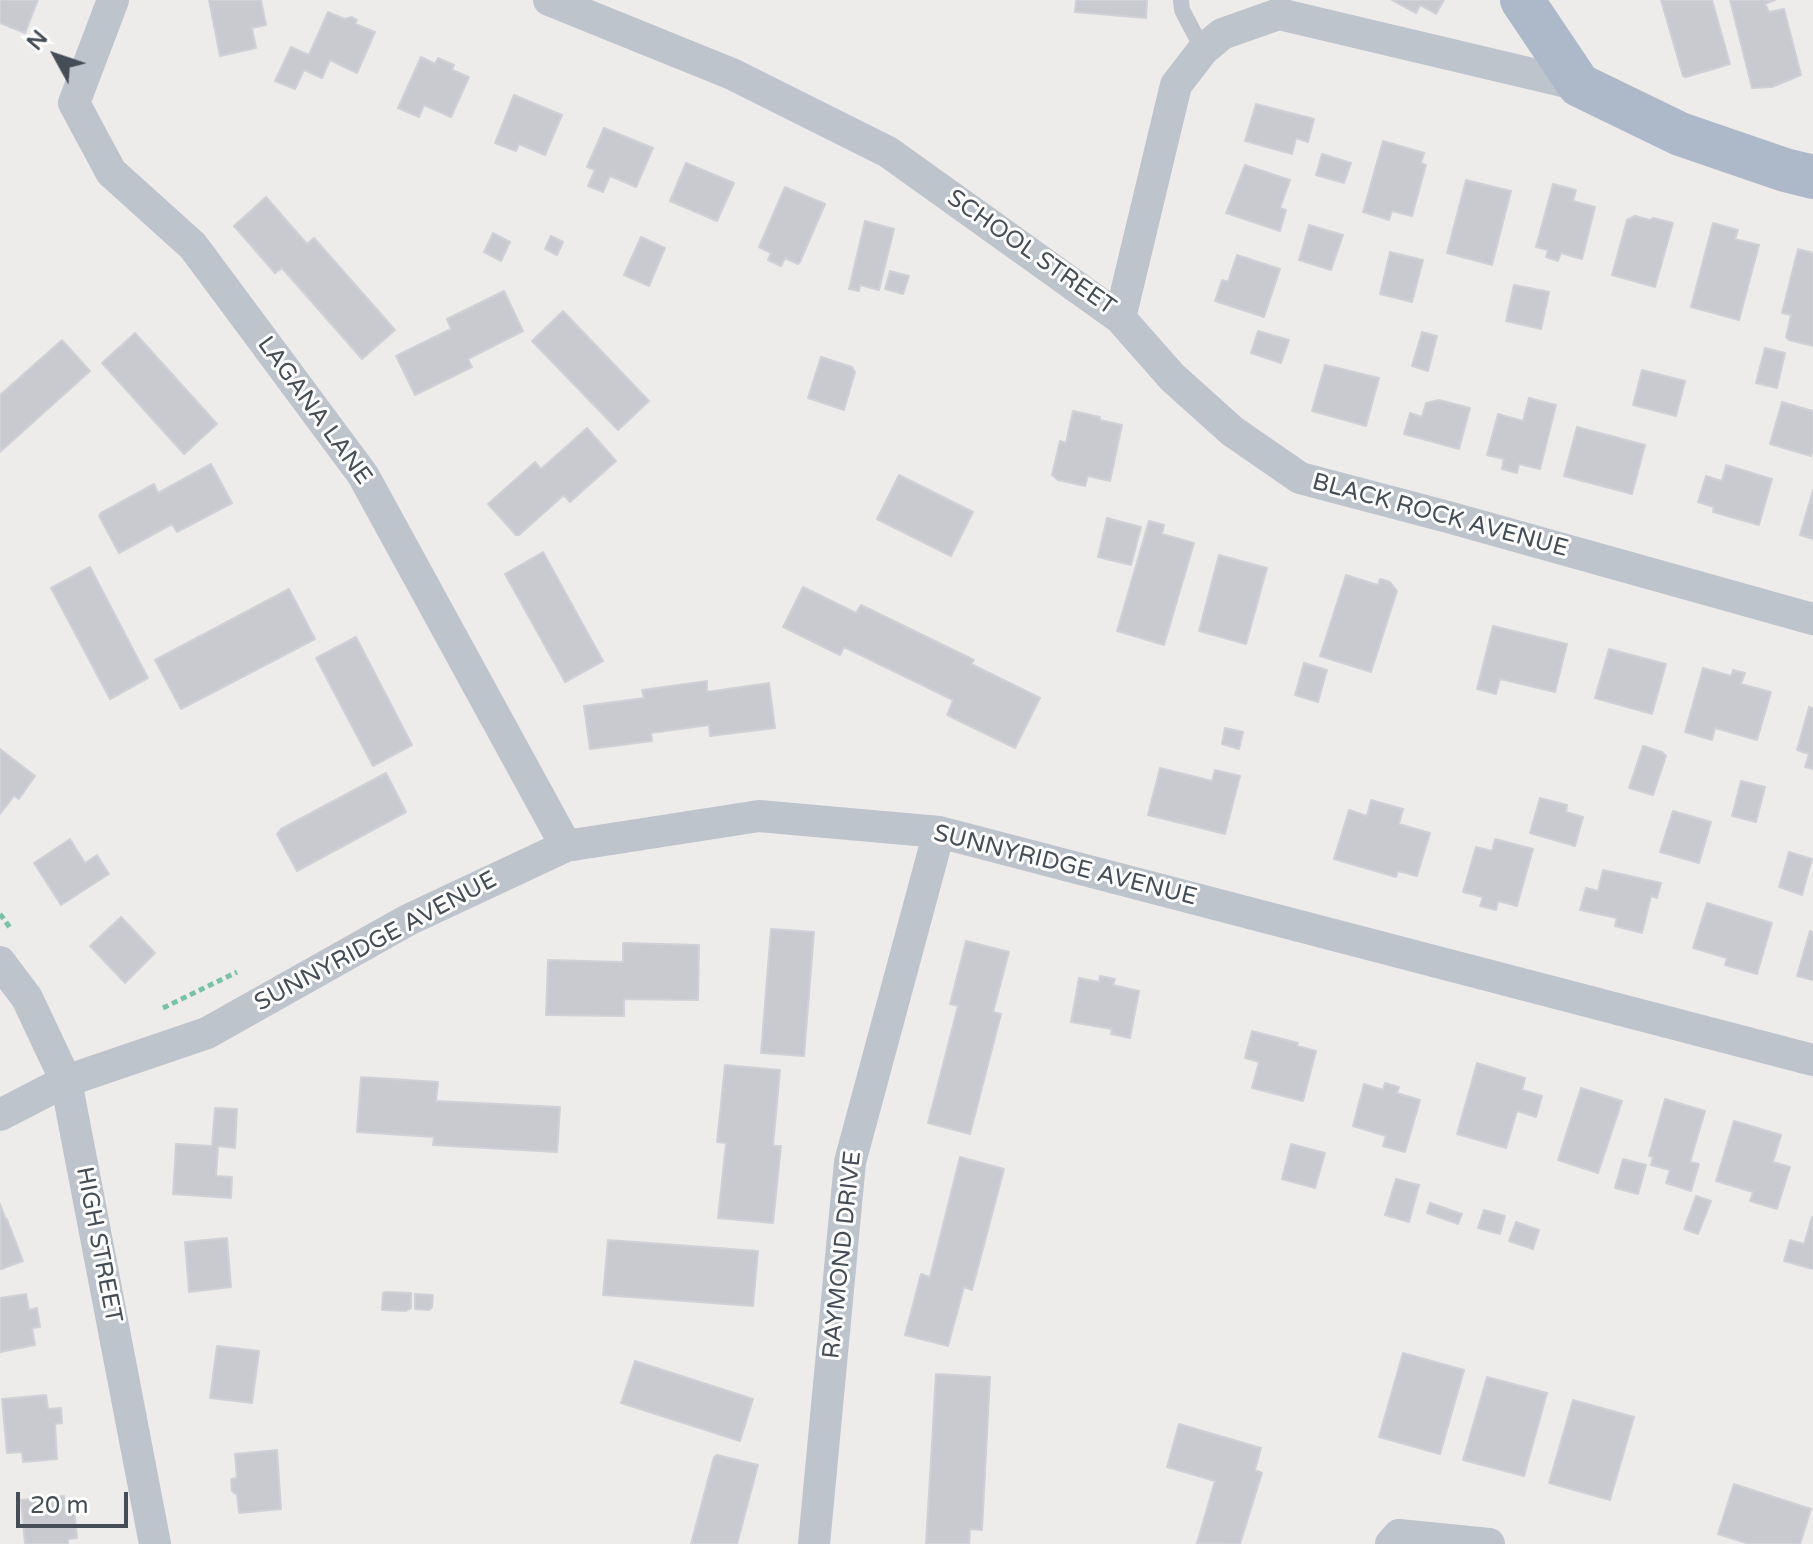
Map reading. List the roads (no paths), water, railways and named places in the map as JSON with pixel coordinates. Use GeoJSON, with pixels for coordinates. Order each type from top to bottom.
{"type":"FeatureCollection","features":[{"type":"Feature","properties":{"kind":"main road"},"geometry":{"type":"LineString","coordinates":[[1522,0],[1579,85],[1680,134],[1813,177]]}},
{"type":"Feature","properties":{"kind":"street","name":"LAGANA LANE"},"geometry":{"type":"LineString","coordinates":[[113,0],[74,103],[111,172],[193,246],[363,475],[566,846]]}},
{"type":"Feature","properties":{"kind":"street","name":"SCHOOL STREET"},"geometry":{"type":"LineString","coordinates":[[549,0],[732,74],[888,152],[1120,318],[1176,85],[1203,50],[1222,34],[1279,14],[1579,85]]}},
{"type":"Feature","properties":{"kind":"street","name":"BLACK ROCK AVENUE"},"geometry":{"type":"LineString","coordinates":[[1120,318],[1172,377],[1232,431],[1300,478],[1813,619]]}},
{"type":"Feature","properties":{"kind":"street","name":"SUNNYRIDGE AVENUE"},"geometry":{"type":"LineString","coordinates":[[0,1115],[66,1081],[207,1033],[408,920],[566,846],[759,816],[939,832],[1813,1060]]}},
{"type":"Feature","properties":{"kind":"street","name":"RAYMOND DRIVE"},"geometry":{"type":"LineString","coordinates":[[814,1544],[850,1162],[939,832]]}},
{"type":"Feature","properties":{"kind":"street","name":"HIGH STREET"},"geometry":{"type":"LineString","coordinates":[[0,962],[27,998],[66,1081],[155,1544]]}},
{"type":"Feature","properties":{"kind":"street"},"geometry":{"type":"LineString","coordinates":[[1395,1540],[1489,1544]]}},
{"type":"Feature","properties":{"kind":"lane"},"geometry":{"type":"LineString","coordinates":[[1181,0],[1182,10],[1203,50]]}}]}
